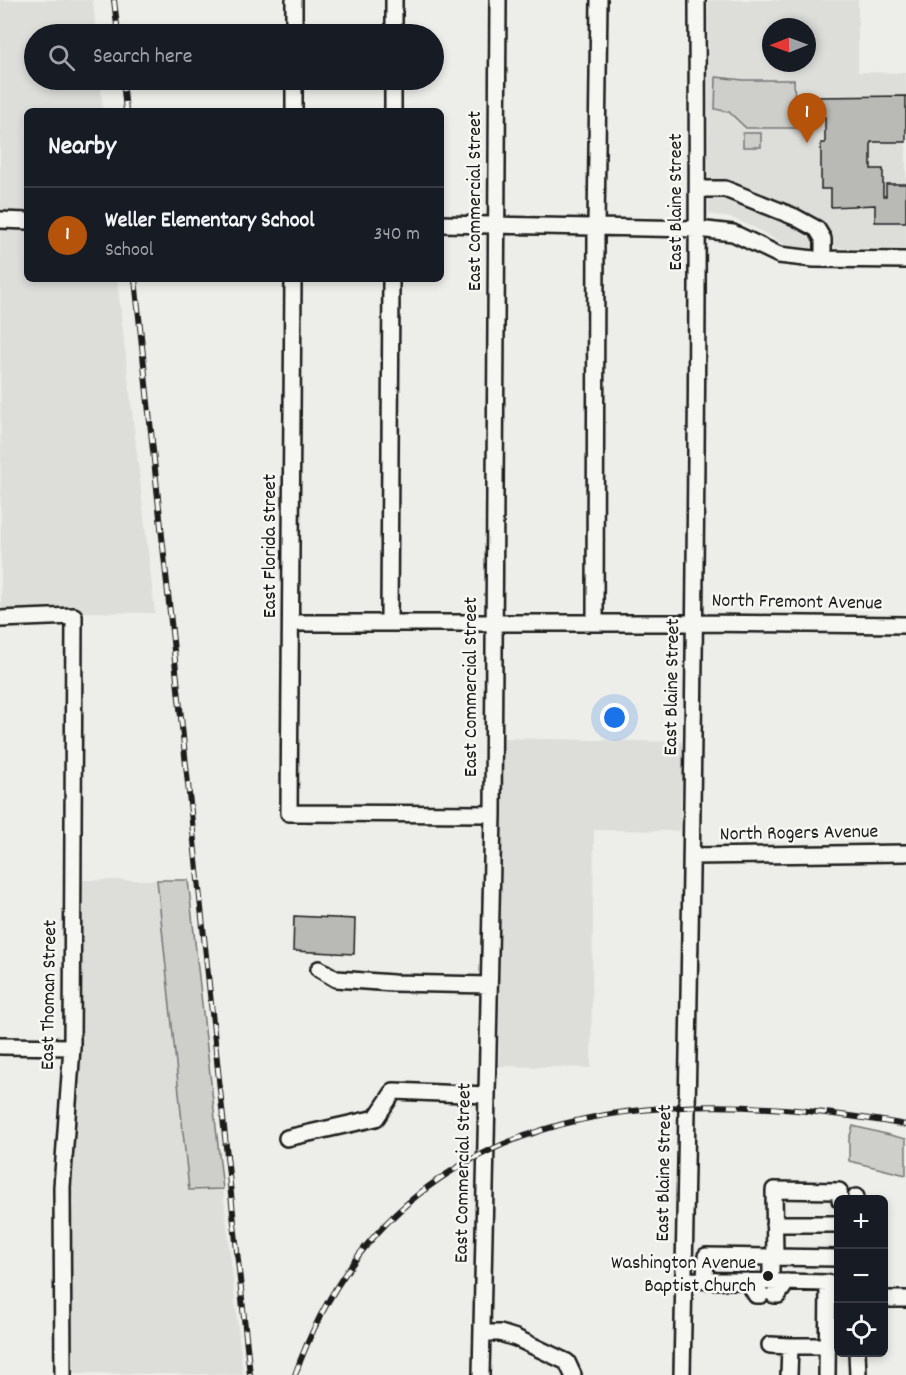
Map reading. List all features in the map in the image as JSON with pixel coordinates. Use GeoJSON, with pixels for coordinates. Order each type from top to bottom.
{"type":"FeatureCollection","features":[{"type":"Feature","properties":{"kind":"street"},"geometry":{"type":"LineString","coordinates":[[294,0],[294,24]]}},
{"type":"Feature","properties":{"kind":"street"},"geometry":{"type":"LineString","coordinates":[[394,0],[394,24]]}},
{"type":"Feature","properties":{"kind":"street","name":"East Commercial Street"},"geometry":{"type":"LineString","coordinates":[[481,1375],[493,814],[498,0]]}},
{"type":"Feature","properties":{"kind":"street"},"geometry":{"type":"LineString","coordinates":[[595,623],[599,0]]}},
{"type":"Feature","properties":{"kind":"street","name":"East Blaine Street"},"geometry":{"type":"LineString","coordinates":[[682,1375],[695,623],[697,0]]}},
{"type":"Feature","properties":{"kind":"street"},"geometry":{"type":"LineString","coordinates":[[294,90],[294,108]]}},
{"type":"Feature","properties":{"kind":"street"},"geometry":{"type":"LineString","coordinates":[[393,90],[393,108]]}},
{"type":"Feature","properties":{"kind":"street"},"geometry":{"type":"LineString","coordinates":[[698,189],[724,189],[795,217],[817,229],[823,239],[823,259]]}},
{"type":"Feature","properties":{"kind":"street"},"geometry":{"type":"LineString","coordinates":[[0,220],[24,221]]}},
{"type":"Feature","properties":{"kind":"street"},"geometry":{"type":"LineString","coordinates":[[444,224],[698,229],[733,233],[779,255],[823,259],[906,260]]}},
{"type":"Feature","properties":{"kind":"street","name":"East Florida Street"},"geometry":{"type":"LineString","coordinates":[[294,282],[289,813],[493,814]]}},
{"type":"Feature","properties":{"kind":"street"},"geometry":{"type":"LineString","coordinates":[[389,623],[391,282]]}},
{"type":"Feature","properties":{"kind":"street","name":"East Thoman Street"},"geometry":{"type":"LineString","coordinates":[[0,619],[74,616],[72,1047],[62,1187],[63,1375]]}},
{"type":"Feature","properties":{"kind":"street","name":"North Fremont Avenue"},"geometry":{"type":"LineString","coordinates":[[292,624],[494,622],[906,626]]}},
{"type":"Feature","properties":{"kind":"street","name":"North Rogers Avenue"},"geometry":{"type":"LineString","coordinates":[[692,856],[906,853]]}},
{"type":"Feature","properties":{"kind":"street"},"geometry":{"type":"LineString","coordinates":[[319,969],[336,979],[489,985]]}},
{"type":"Feature","properties":{"kind":"street"},"geometry":{"type":"LineString","coordinates":[[0,1046],[72,1047]]}},
{"type":"Feature","properties":{"kind":"street"},"geometry":{"type":"LineString","coordinates":[[287,1138],[376,1118],[394,1091],[486,1095]]}},
{"type":"Feature","properties":{"kind":"street"},"geometry":{"type":"LineString","coordinates":[[769,1291],[773,1257],[774,1190],[839,1191],[839,1195]]}},
{"type":"Feature","properties":{"kind":"street"},"geometry":{"type":"LineString","coordinates":[[774,1224],[834,1224]]}},
{"type":"Feature","properties":{"kind":"street"},"geometry":{"type":"LineString","coordinates":[[705,1280],[706,1256],[834,1258]]}},
{"type":"Feature","properties":{"kind":"street"},"geometry":{"type":"LineString","coordinates":[[684,1280],[747,1281],[769,1291]]}},
{"type":"Feature","properties":{"kind":"street"},"geometry":{"type":"LineString","coordinates":[[769,1291],[787,1282],[833,1283],[833,1302],[827,1346],[827,1375]]}},
{"type":"Feature","properties":{"kind":"street"},"geometry":{"type":"LineString","coordinates":[[888,1299],[906,1299]]}},
{"type":"Feature","properties":{"kind":"street"},"geometry":{"type":"LineString","coordinates":[[482,1333],[500,1333],[516,1338],[567,1362],[573,1375]]}},
{"type":"Feature","properties":{"kind":"street"},"geometry":{"type":"LineString","coordinates":[[770,1345],[827,1346]]}},
{"type":"Feature","properties":{"kind":"street"},"geometry":{"type":"LineString","coordinates":[[789,1375],[790,1346]]}},
{"type":"Feature","properties":{"kind":"street"},"geometry":{"type":"LineString","coordinates":[[858,1357],[858,1375]]}},
{"type":"Feature","properties":{"kind":"shaded area"},"geometry":{"type":"Polygon","coordinates":[[[0,0],[93,0],[95,24],[24,24],[24,90],[101,90],[103,108],[24,108],[24,215],[0,215],[0,0]]]}},
{"type":"Feature","properties":{"kind":"shaded area"},"geometry":{"type":"Polygon","coordinates":[[[708,0],[858,0],[858,72],[906,73],[906,249],[789,247],[732,218],[709,214],[708,0]]]}},
{"type":"Feature","properties":{"kind":"shaded area"},"geometry":{"type":"Polygon","coordinates":[[[716,77],[743,80],[794,80],[796,128],[746,128],[729,112],[715,109],[716,77]]]}},
{"type":"Feature","properties":{"kind":"shaded area"},"geometry":{"type":"Polygon","coordinates":[[[743,133],[761,133],[761,147],[743,147],[743,133]]]}},
{"type":"Feature","properties":{"kind":"shaded area"},"geometry":{"type":"Polygon","coordinates":[[[0,229],[24,229],[24,282],[117,282],[155,613],[1,611],[0,229]]]}},
{"type":"Feature","properties":{"kind":"shaded area"},"geometry":{"type":"Polygon","coordinates":[[[503,738],[683,742],[680,831],[594,830],[591,1068],[499,1066],[503,738]]]}},
{"type":"Feature","properties":{"kind":"shaded area"},"geometry":{"type":"Polygon","coordinates":[[[77,880],[157,880],[189,1190],[223,1189],[243,1375],[70,1373],[67,1362],[71,1179],[77,1054],[77,880]]]}},
{"type":"Feature","properties":{"kind":"shaded area"},"geometry":{"type":"Polygon","coordinates":[[[157,880],[188,880],[223,1189],[189,1190],[157,880]]]}},
{"type":"Feature","properties":{"kind":"shaded area"},"geometry":{"type":"Polygon","coordinates":[[[853,1126],[906,1139],[906,1175],[849,1161],[849,1139],[853,1126]]]}},
{"type":"Feature","properties":{"kind":"building"},"geometry":{"type":"Polygon","coordinates":[[[906,96],[906,142],[871,142],[871,169],[883,169],[883,196],[886,196],[886,184],[906,184],[906,222],[875,222],[875,205],[831,207],[831,189],[821,189],[821,143],[825,143],[825,117],[816,117],[816,97],[906,96]]]}},
{"type":"Feature","properties":{"kind":"building"},"geometry":{"type":"Polygon","coordinates":[[[294,916],[355,919],[354,954],[293,951],[294,916]]]}},
{"type":"Feature","properties":{"kind":"railway"},"geometry":{"type":"LineString","coordinates":[[114,0],[117,24]]}},
{"type":"Feature","properties":{"kind":"railway"},"geometry":{"type":"LineString","coordinates":[[124,90],[126,108]]}},
{"type":"Feature","properties":{"kind":"railway"},"geometry":{"type":"LineString","coordinates":[[135,282],[250,1375]]}},
{"type":"Feature","properties":{"kind":"railway"},"geometry":{"type":"LineString","coordinates":[[295,1375],[339,1283],[397,1213],[465,1163],[544,1130],[629,1112],[719,1106],[812,1112],[906,1125]]}},
{"type":"Feature","properties":{"kind":"place","name":"Weller Elementary School"},"geometry":{"type":"Point","coordinates":[807,143]}},
{"type":"Feature","properties":{"kind":"place","name":"Washington Avenue Baptist Church"},"geometry":{"type":"Point","coordinates":[768,1276]}}]}
